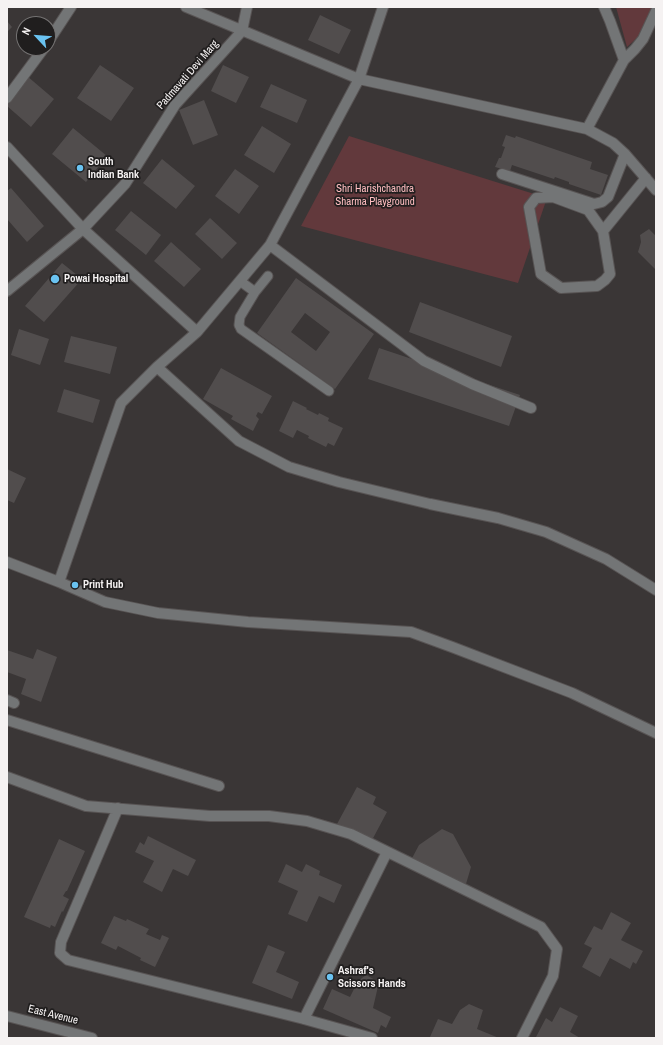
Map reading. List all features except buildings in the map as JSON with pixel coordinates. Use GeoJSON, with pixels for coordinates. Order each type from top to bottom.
{"type":"FeatureCollection","features":[{"type":"Feature","properties":{"kind":"street"},"geometry":{"type":"LineString","coordinates":[[56,30],[71,7]]}},
{"type":"Feature","properties":{"kind":"street"},"geometry":{"type":"LineString","coordinates":[[186,7],[359,80],[587,129],[614,143],[656,190]]}},
{"type":"Feature","properties":{"kind":"street"},"geometry":{"type":"LineString","coordinates":[[242,31],[247,7]]}},
{"type":"Feature","properties":{"kind":"street"},"geometry":{"type":"LineString","coordinates":[[59,582],[121,403],[157,367],[196,332],[270,245],[359,80],[383,7]]}},
{"type":"Feature","properties":{"kind":"street"},"geometry":{"type":"LineString","coordinates":[[604,7],[624,60]]}},
{"type":"Feature","properties":{"kind":"street"},"geometry":{"type":"LineString","coordinates":[[587,129],[624,60],[643,39],[656,10]]}},
{"type":"Feature","properties":{"kind":"street","name":"Padmavati Devi Marg"},"geometry":{"type":"LineString","coordinates":[[7,291],[83,229],[125,184],[175,106],[242,31]]}},
{"type":"Feature","properties":{"kind":"street"},"geometry":{"type":"LineString","coordinates":[[7,98],[38,56]]}},
{"type":"Feature","properties":{"kind":"street"},"geometry":{"type":"LineString","coordinates":[[7,147],[83,229],[196,332]]}},
{"type":"Feature","properties":{"kind":"street"},"geometry":{"type":"LineString","coordinates":[[502,174],[594,204],[602,202],[608,197],[625,154]]}},
{"type":"Feature","properties":{"kind":"street"},"geometry":{"type":"LineString","coordinates":[[603,231],[588,210],[553,197],[536,198],[529,207],[541,274],[561,288],[597,286],[610,274],[603,231],[646,178]]}},
{"type":"Feature","properties":{"kind":"street"},"geometry":{"type":"LineString","coordinates":[[270,245],[424,361],[472,384],[531,408]]}},
{"type":"Feature","properties":{"kind":"street"},"geometry":{"type":"LineString","coordinates":[[157,367],[238,441],[289,467],[339,482],[430,504],[498,518],[546,532],[606,559],[656,590]]}},
{"type":"Feature","properties":{"kind":"street"},"geometry":{"type":"LineString","coordinates":[[7,562],[105,602],[158,613],[248,622],[411,632],[572,693],[656,733]]}},
{"type":"Feature","properties":{"kind":"street"},"geometry":{"type":"LineString","coordinates":[[7,720],[219,786]]}},
{"type":"Feature","properties":{"kind":"street"},"geometry":{"type":"LineString","coordinates":[[7,777],[86,806],[210,816],[269,816],[307,821],[351,834],[541,927],[557,949],[553,976],[522,1038]]}},
{"type":"Feature","properties":{"kind":"street"},"geometry":{"type":"LineString","coordinates":[[118,808],[61,942],[60,953],[68,960],[304,1019],[372,1038]]}},
{"type":"Feature","properties":{"kind":"street"},"geometry":{"type":"LineString","coordinates":[[304,1019],[388,852]]}},
{"type":"Feature","properties":{"kind":"street","name":"East Avenue"},"geometry":{"type":"LineString","coordinates":[[7,1016],[92,1038]]}},
{"type":"Feature","properties":{"kind":"lane"},"geometry":{"type":"LineString","coordinates":[[268,276],[255,292],[240,317],[239,325],[241,329],[329,391]]}},
{"type":"Feature","properties":{"kind":"lane"},"geometry":{"type":"LineString","coordinates":[[240,281],[255,292]]}},
{"type":"Feature","properties":{"kind":"green space"},"geometry":{"type":"Polygon","coordinates":[[[616,7],[652,7],[640,35],[627,47],[616,7]]]}},
{"type":"Feature","properties":{"kind":"green space","name":"Shri Harishchandra Sharma Playground"},"geometry":{"type":"Polygon","coordinates":[[[349,136],[547,198],[518,283],[301,226],[349,136]]]}},
{"type":"Feature","properties":{"kind":"place","name":"South Indian Bank"},"geometry":{"type":"Point","coordinates":[80,168]}},
{"type":"Feature","properties":{"kind":"place","name":"Powai Hospital"},"geometry":{"type":"Point","coordinates":[55,279]}},
{"type":"Feature","properties":{"kind":"place","name":"Print Hub"},"geometry":{"type":"Point","coordinates":[75,585]}},
{"type":"Feature","properties":{"kind":"place","name":"Ashraf's Scissors Hands"},"geometry":{"type":"Point","coordinates":[330,977]}}]}
